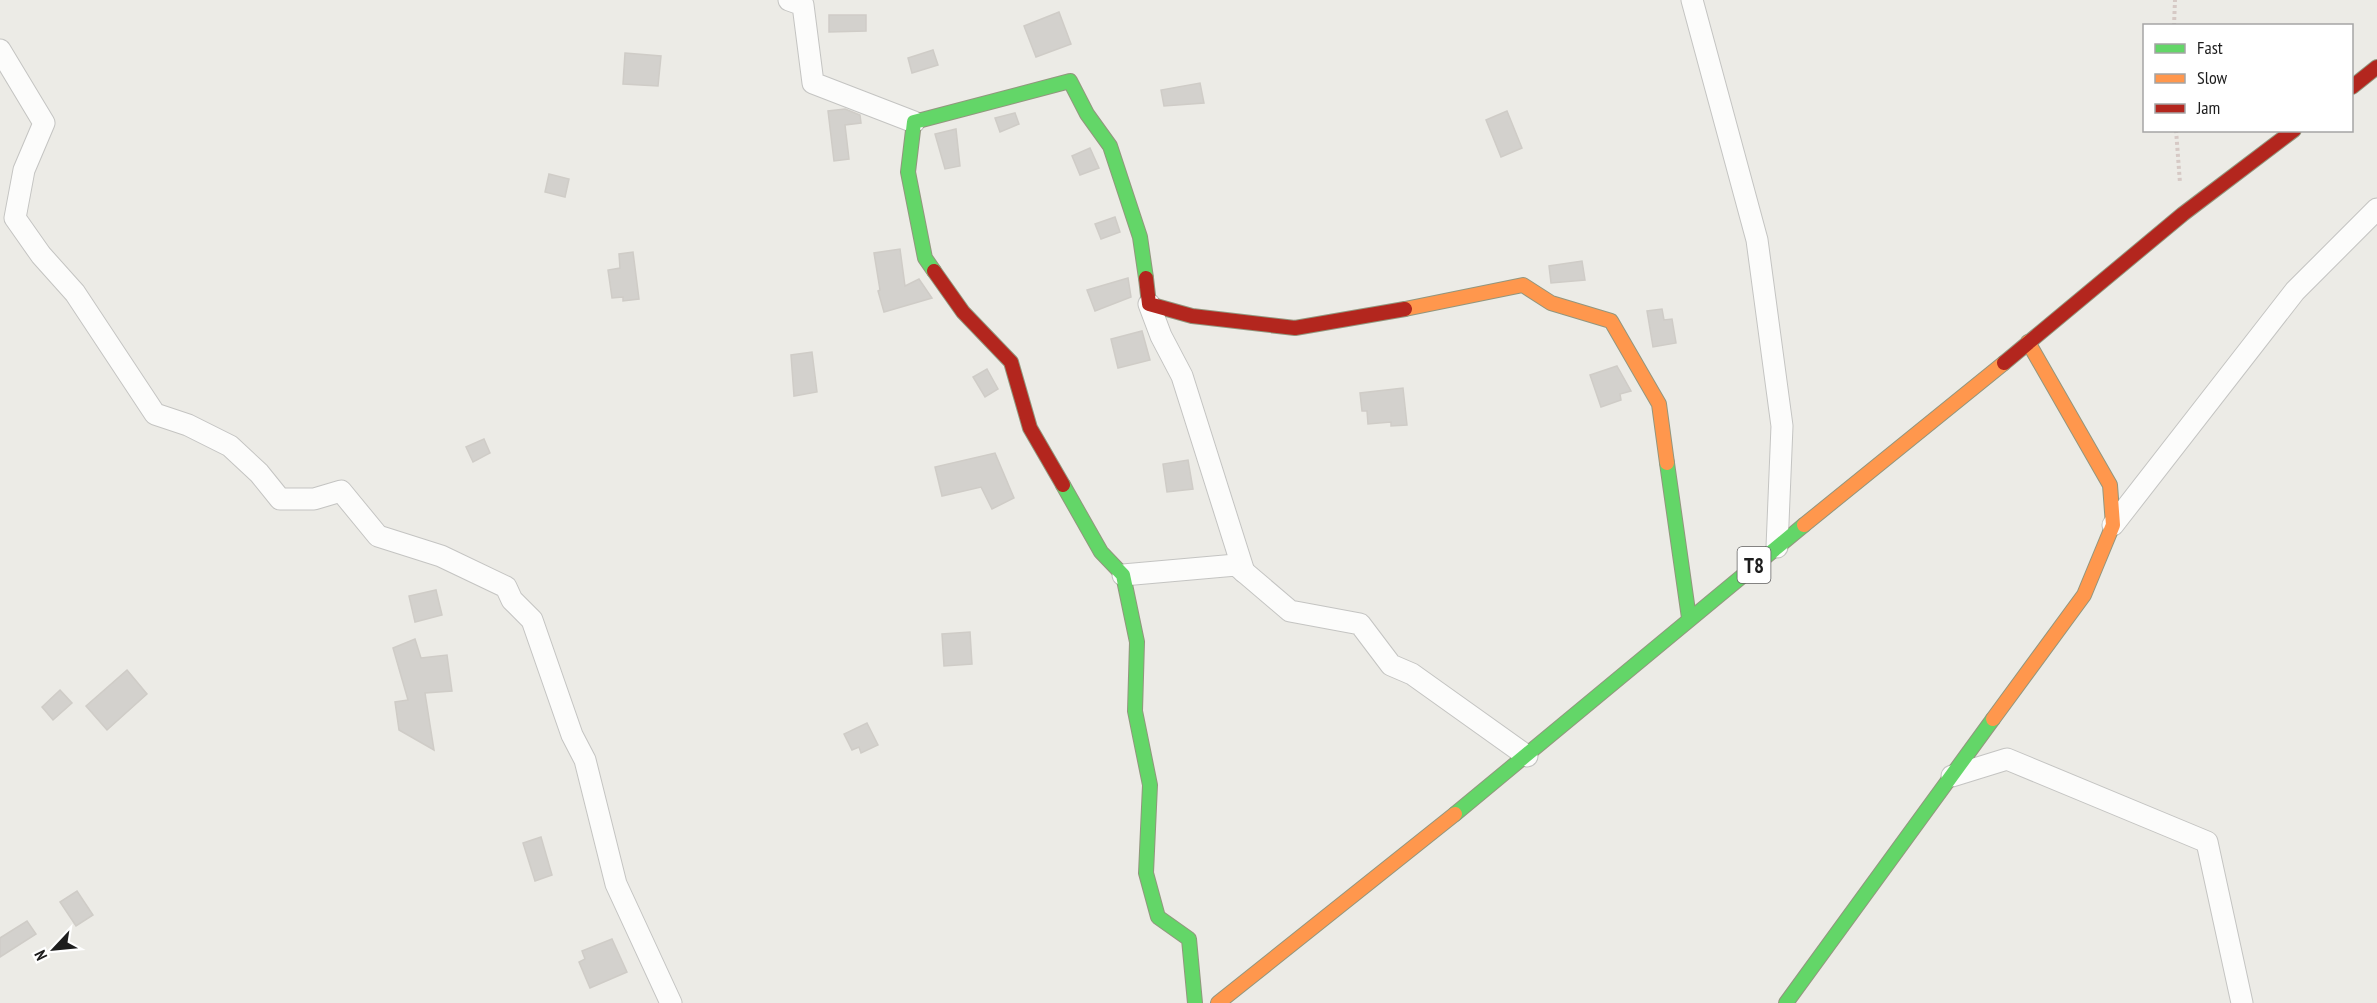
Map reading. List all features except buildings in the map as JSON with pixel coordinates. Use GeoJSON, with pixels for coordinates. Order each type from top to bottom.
{"type":"FeatureCollection","features":[{"type":"Feature","properties":{"kind":"main road"},"geometry":{"type":"LineString","coordinates":[[2353,86],[2377,67]]}},
{"type":"Feature","properties":{"kind":"main road"},"geometry":{"type":"LineString","coordinates":[[1195,1003],[1189,939],[1158,916],[1146,873],[1150,785],[1135,711],[1137,642],[1123,575],[1101,552],[1030,428],[1011,362],[963,312],[925,258],[908,172],[914,122],[1070,81],[1087,114],[1110,146],[1140,237],[1149,304],[1192,316],[1294,328],[1412,308],[1523,285],[1551,303],[1611,321],[1659,404],[1689,618]]}},
{"type":"Feature","properties":{"kind":"main road","name":"T8"},"geometry":{"type":"LineString","coordinates":[[1218,1003],[1527,756],[1689,618],[2183,214],[2291,132]]}},
{"type":"Feature","properties":{"kind":"main road"},"geometry":{"type":"LineString","coordinates":[[1786,1003],[2084,595],[2113,525],[2110,485],[2028,342]]}},
{"type":"Feature","properties":{"kind":"street"},"geometry":{"type":"LineString","coordinates":[[789,0],[803,5],[813,83],[914,122]]}},
{"type":"Feature","properties":{"kind":"street"},"geometry":{"type":"LineString","coordinates":[[1692,0],[1758,240],[1782,426],[1777,547]]}},
{"type":"Feature","properties":{"kind":"street"},"geometry":{"type":"LineString","coordinates":[[0,50],[44,123],[24,170],[15,218],[41,255],[75,293],[156,414],[188,425],[230,446],[259,473],[280,499],[314,499],[341,491],[351,506],[378,536],[441,556],[506,587],[512,600],[532,620],[572,735],[585,760],[616,884],[671,1003]]}},
{"type":"Feature","properties":{"kind":"street"},"geometry":{"type":"LineString","coordinates":[[2113,525],[2295,291],[2377,209]]}},
{"type":"Feature","properties":{"kind":"street"},"geometry":{"type":"LineString","coordinates":[[1149,304],[1161,336],[1182,376],[1244,572]]}},
{"type":"Feature","properties":{"kind":"street"},"geometry":{"type":"LineString","coordinates":[[1123,575],[1236,565],[1290,611],[1360,624],[1391,665],[1412,674],[1527,756]]}},
{"type":"Feature","properties":{"kind":"street"},"geometry":{"type":"LineString","coordinates":[[1952,776],[2007,759],[2207,842],[2242,1003]]}},
{"type":"Feature","properties":{"kind":"path"},"geometry":{"type":"LineString","coordinates":[[2174,24],[2175,0]]}},
{"type":"Feature","properties":{"kind":"path"},"geometry":{"type":"LineString","coordinates":[[2176,132],[2183,214]]}},
{"type":"Feature","properties":{"kind":"traffic: fast"},"geometry":{"type":"LineString","coordinates":[[934,271],[925,258],[908,172],[914,122],[1070,81],[1087,114],[1110,146],[1140,237],[1146,278]]}},
{"type":"Feature","properties":{"kind":"traffic: fast"},"geometry":{"type":"LineString","coordinates":[[1667,463],[1689,618]]}},
{"type":"Feature","properties":{"kind":"traffic: fast"},"geometry":{"type":"LineString","coordinates":[[1063,485],[1101,552],[1123,575],[1137,642],[1135,711],[1150,785],[1146,873],[1158,917],[1189,939],[1195,1003]]}},
{"type":"Feature","properties":{"kind":"traffic: fast"},"geometry":{"type":"LineString","coordinates":[[1455,814],[1804,525]]}},
{"type":"Feature","properties":{"kind":"traffic: fast"},"geometry":{"type":"LineString","coordinates":[[1786,1003],[1993,719]]}},
{"type":"Feature","properties":{"kind":"traffic: slow"},"geometry":{"type":"LineString","coordinates":[[1405,309],[1523,285],[1551,303],[1611,321],[1659,404],[1667,463]]}},
{"type":"Feature","properties":{"kind":"traffic: slow"},"geometry":{"type":"LineString","coordinates":[[1993,719],[2084,595],[2113,525],[2110,485],[2028,342]]}},
{"type":"Feature","properties":{"kind":"traffic: slow"},"geometry":{"type":"LineString","coordinates":[[1804,525],[2004,363]]}},
{"type":"Feature","properties":{"kind":"traffic: slow"},"geometry":{"type":"LineString","coordinates":[[1218,1003],[1455,814]]}},
{"type":"Feature","properties":{"kind":"traffic: jam"},"geometry":{"type":"LineString","coordinates":[[2353,86],[2377,67]]}},
{"type":"Feature","properties":{"kind":"traffic: jam"},"geometry":{"type":"LineString","coordinates":[[2004,363],[2183,214],[2291,132]]}},
{"type":"Feature","properties":{"kind":"traffic: jam"},"geometry":{"type":"LineString","coordinates":[[934,271],[963,312],[1011,362],[1030,428],[1063,485]]}},
{"type":"Feature","properties":{"kind":"traffic: jam"},"geometry":{"type":"LineString","coordinates":[[1146,278],[1149,304],[1192,316],[1295,328],[1405,309]]}}]}
